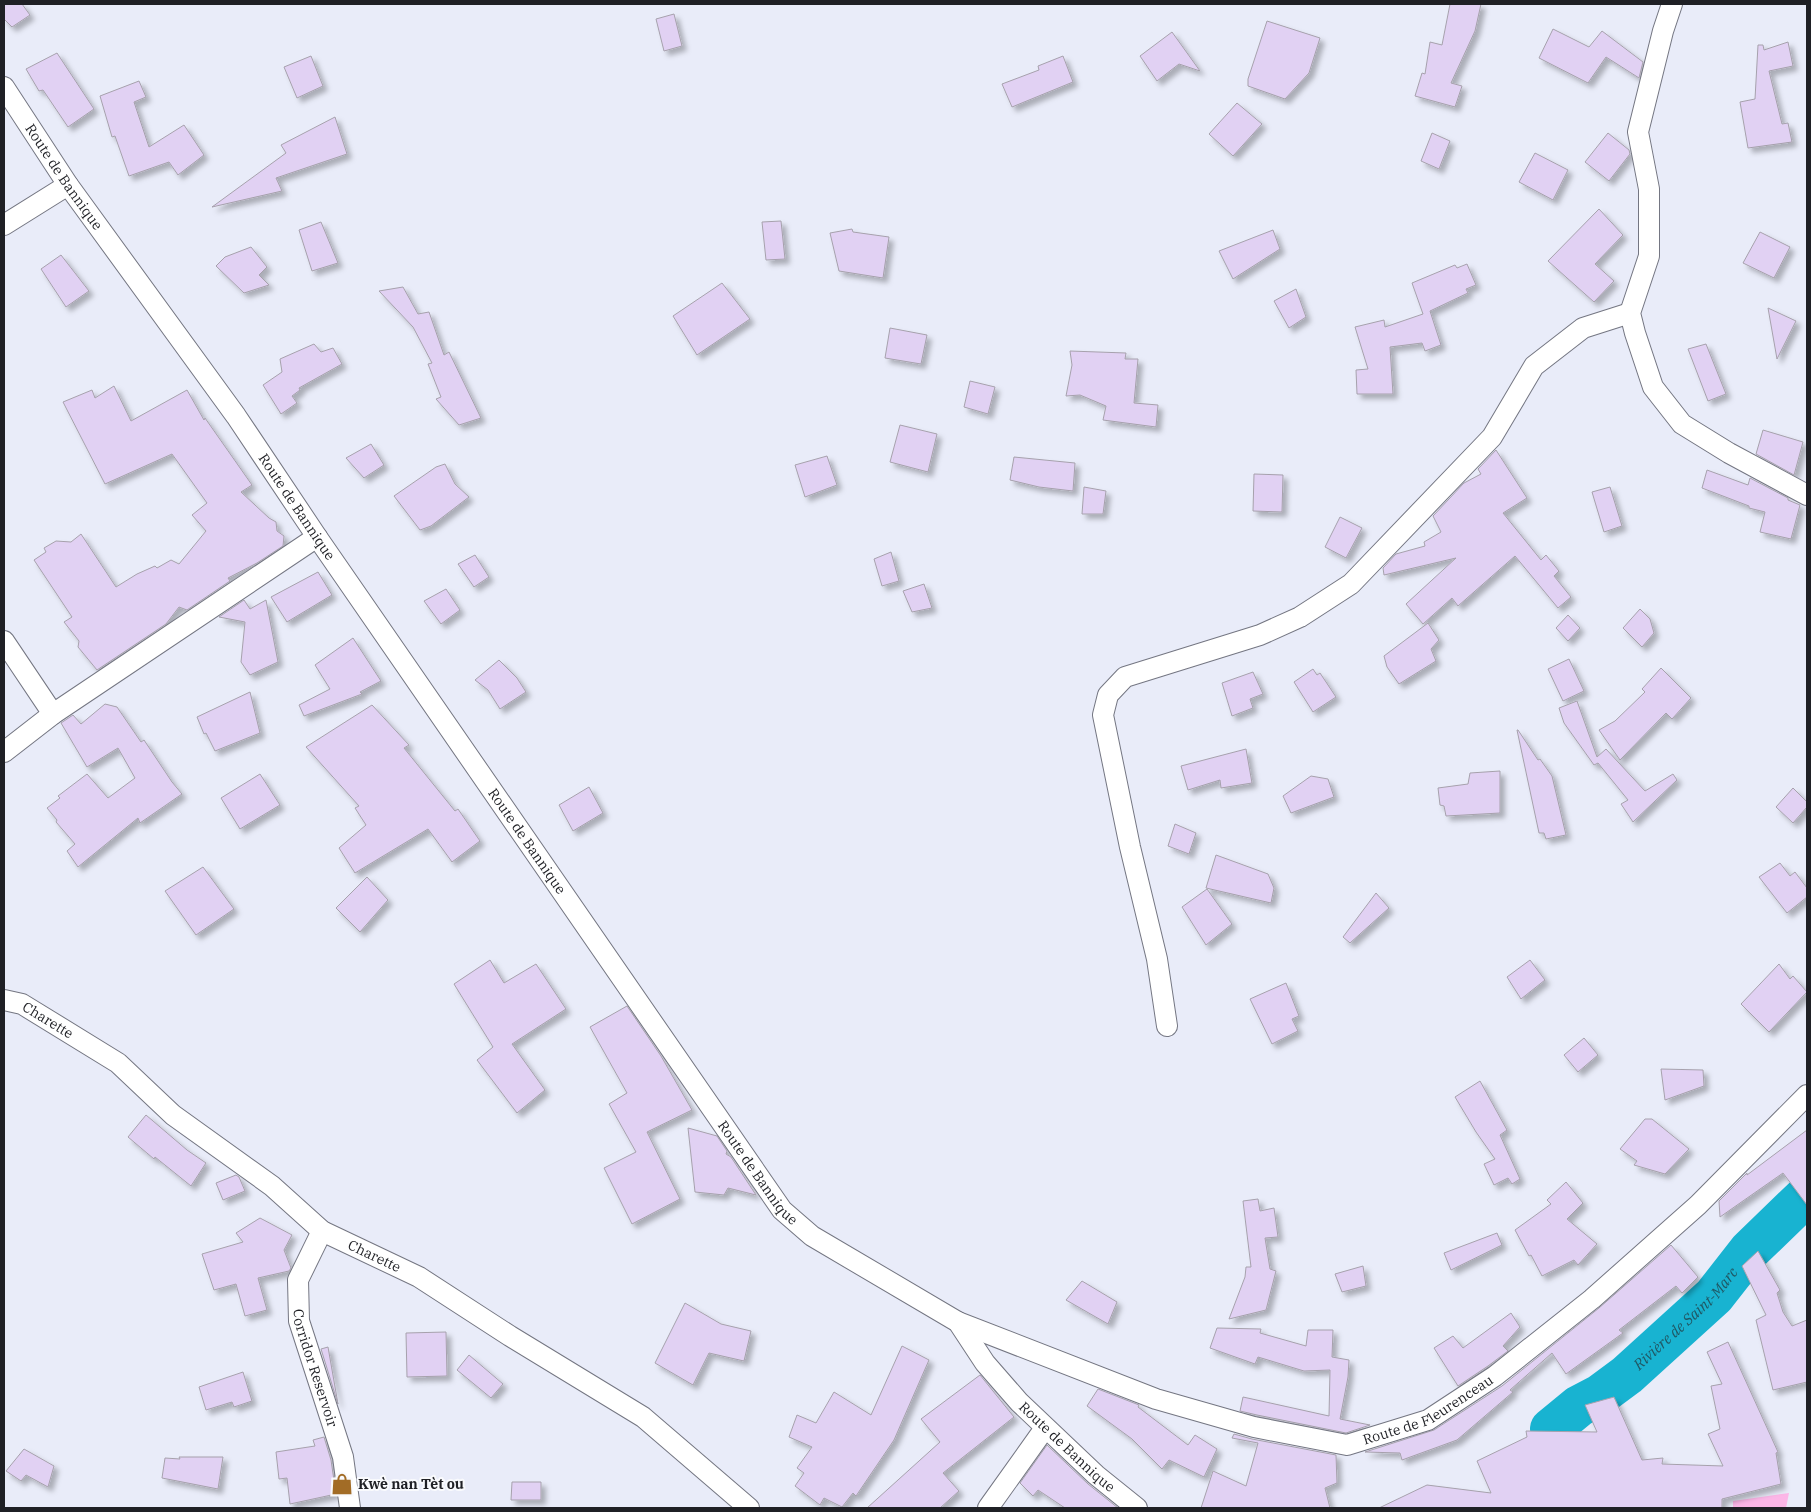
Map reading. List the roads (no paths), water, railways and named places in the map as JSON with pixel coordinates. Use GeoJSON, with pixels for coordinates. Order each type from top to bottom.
{"type":"FeatureCollection","features":[{"type":"Feature","properties":{"kind":"street"},"geometry":{"type":"LineString","coordinates":[[1672,4],[1638,132],[1649,189],[1650,256],[1630,313],[1634,333],[1653,387],[1682,424],[1729,453],[1807,494]]}},
{"type":"Feature","properties":{"kind":"street","name":"Route de Bannique"},"geometry":{"type":"LineString","coordinates":[[4,86],[68,185],[236,416],[317,537],[782,1210],[812,1236],[958,1322],[985,1363],[1019,1402],[1096,1474],[1137,1508]]}},
{"type":"Feature","properties":{"kind":"street"},"geometry":{"type":"LineString","coordinates":[[4,224],[68,185]]}},
{"type":"Feature","properties":{"kind":"street"},"geometry":{"type":"LineString","coordinates":[[1167,1026],[1158,959],[1130,847],[1103,715],[1108,695],[1125,677],[1260,635],[1300,617],[1351,584],[1492,437],[1534,366],[1583,328],[1630,313]]}},
{"type":"Feature","properties":{"kind":"street"},"geometry":{"type":"LineString","coordinates":[[4,752],[53,714],[317,537]]}},
{"type":"Feature","properties":{"kind":"street"},"geometry":{"type":"LineString","coordinates":[[4,641],[53,714]]}},
{"type":"Feature","properties":{"kind":"street","name":"Charette"},"geometry":{"type":"LineString","coordinates":[[4,1000],[22,1004],[118,1063],[173,1115],[272,1186],[322,1231],[418,1277],[643,1417],[749,1508]]}},
{"type":"Feature","properties":{"kind":"street","name":"Route de Fleurenceau"},"geometry":{"type":"LineString","coordinates":[[958,1322],[1156,1399],[1254,1426],[1346,1445],[1428,1420],[1496,1376],[1592,1300],[1691,1211],[1807,1095]]}},
{"type":"Feature","properties":{"kind":"street","name":"Corridor Reservoir"},"geometry":{"type":"LineString","coordinates":[[322,1231],[298,1280],[299,1321],[343,1457],[350,1508]]}},
{"type":"Feature","properties":{"kind":"street"},"geometry":{"type":"LineString","coordinates":[[988,1508],[1045,1428]]}},
{"type":"Feature","properties":{"kind":"waterway","name":"Rivière de Saint-Marc"},"geometry":{"type":"LineString","coordinates":[[1551,1429],[1579,1406],[1600,1395],[1627,1375],[1714,1296],[1750,1250],[1807,1195]]}},
{"type":"Feature","properties":{"kind":"place","name":"Kwè nan Tèt ou"},"geometry":{"type":"Point","coordinates":[342,1484]}}]}
